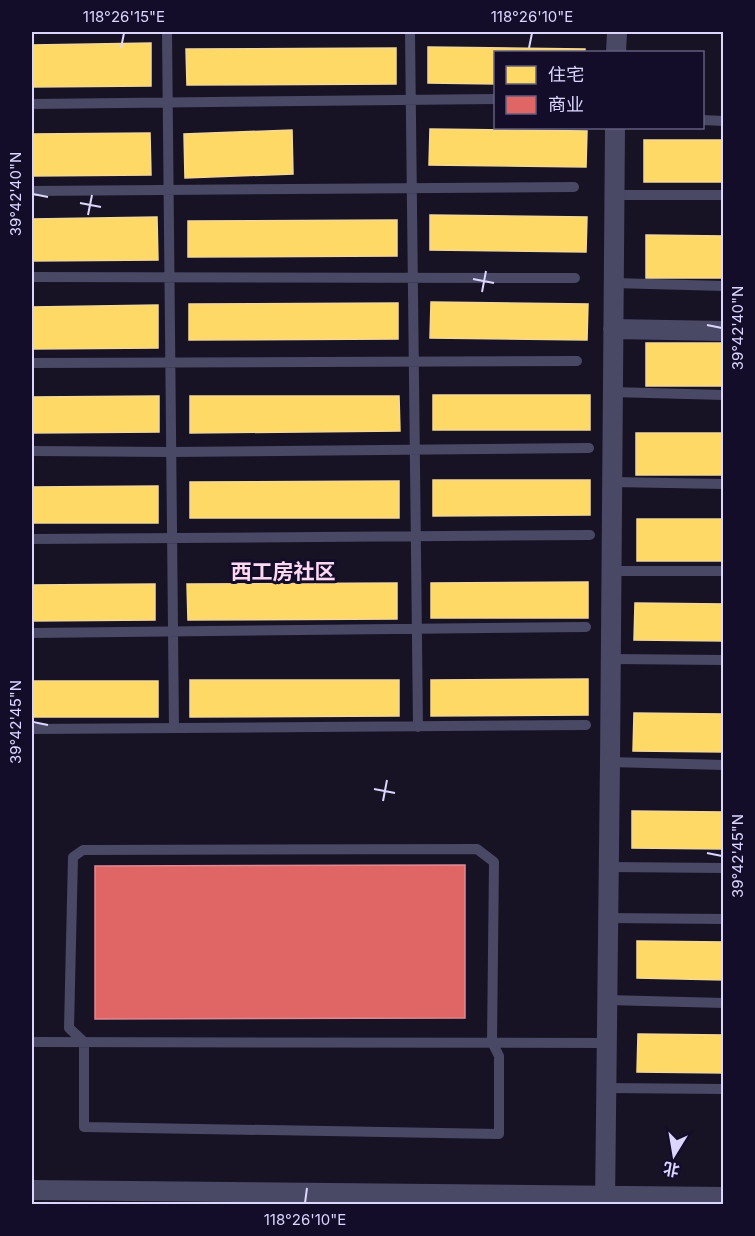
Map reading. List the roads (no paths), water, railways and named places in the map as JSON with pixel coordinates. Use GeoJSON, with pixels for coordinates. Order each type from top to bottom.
{"type":"FeatureCollection","features":[{"type":"Feature","properties":{"kind":"street"},"geometry":{"type":"LineString","coordinates":[[616,51],[617,32]]}},
{"type":"Feature","properties":{"kind":"street"},"geometry":{"type":"LineString","coordinates":[[605,1200],[615,129]]}},
{"type":"Feature","properties":{"kind":"street"},"geometry":{"type":"LineString","coordinates":[[613,329],[723,331]]}},
{"type":"Feature","properties":{"kind":"street"},"geometry":{"type":"LineString","coordinates":[[32,1190],[220,1198],[605,1200],[723,1197]]}},
{"type":"Feature","properties":{"kind":"lane"},"geometry":{"type":"LineString","coordinates":[[167,32],[174,728]]}},
{"type":"Feature","properties":{"kind":"lane"},"geometry":{"type":"LineString","coordinates":[[410,32],[418,727]]}},
{"type":"Feature","properties":{"kind":"lane"},"geometry":{"type":"LineString","coordinates":[[32,104],[494,99]]}},
{"type":"Feature","properties":{"kind":"lane"},"geometry":{"type":"LineString","coordinates":[[704,120],[723,121]]}},
{"type":"Feature","properties":{"kind":"lane"},"geometry":{"type":"LineString","coordinates":[[32,191],[574,187]]}},
{"type":"Feature","properties":{"kind":"lane"},"geometry":{"type":"LineString","coordinates":[[614,195],[723,195]]}},
{"type":"Feature","properties":{"kind":"lane"},"geometry":{"type":"LineString","coordinates":[[32,277],[575,278]]}},
{"type":"Feature","properties":{"kind":"lane"},"geometry":{"type":"LineString","coordinates":[[614,284],[723,286]]}},
{"type":"Feature","properties":{"kind":"lane"},"geometry":{"type":"LineString","coordinates":[[32,363],[577,361]]}},
{"type":"Feature","properties":{"kind":"lane"},"geometry":{"type":"LineString","coordinates":[[612,392],[723,395]]}},
{"type":"Feature","properties":{"kind":"lane"},"geometry":{"type":"LineString","coordinates":[[32,451],[589,448]]}},
{"type":"Feature","properties":{"kind":"lane"},"geometry":{"type":"LineString","coordinates":[[612,482],[723,484]]}},
{"type":"Feature","properties":{"kind":"lane"},"geometry":{"type":"LineString","coordinates":[[32,539],[590,535]]}},
{"type":"Feature","properties":{"kind":"lane"},"geometry":{"type":"LineString","coordinates":[[611,571],[723,571]]}},
{"type":"Feature","properties":{"kind":"lane"},"geometry":{"type":"LineString","coordinates":[[32,633],[586,627]]}},
{"type":"Feature","properties":{"kind":"lane"},"geometry":{"type":"LineString","coordinates":[[611,659],[723,660]]}},
{"type":"Feature","properties":{"kind":"lane"},"geometry":{"type":"LineString","coordinates":[[32,729],[586,725]]}},
{"type":"Feature","properties":{"kind":"lane"},"geometry":{"type":"LineString","coordinates":[[610,762],[723,765]]}},
{"type":"Feature","properties":{"kind":"lane"},"geometry":{"type":"LineString","coordinates":[[477,849],[494,862],[492,1042],[499,1056],[500,1134],[84,1127],[84,1042],[69,1028],[73,857],[83,850],[477,849]]}},
{"type":"Feature","properties":{"kind":"lane"},"geometry":{"type":"LineString","coordinates":[[609,867],[723,868]]}},
{"type":"Feature","properties":{"kind":"lane"},"geometry":{"type":"LineString","coordinates":[[607,918],[723,919]]}},
{"type":"Feature","properties":{"kind":"lane"},"geometry":{"type":"LineString","coordinates":[[607,1000],[723,1003]]}},
{"type":"Feature","properties":{"kind":"lane"},"geometry":{"type":"LineString","coordinates":[[32,1042],[606,1043]]}},
{"type":"Feature","properties":{"kind":"lane"},"geometry":{"type":"LineString","coordinates":[[606,1088],[723,1089]]}},
{"type":"Feature","properties":{"kind":"district","name":"西工房社区"},"geometry":{"type":"Point","coordinates":[283,571]}}]}
